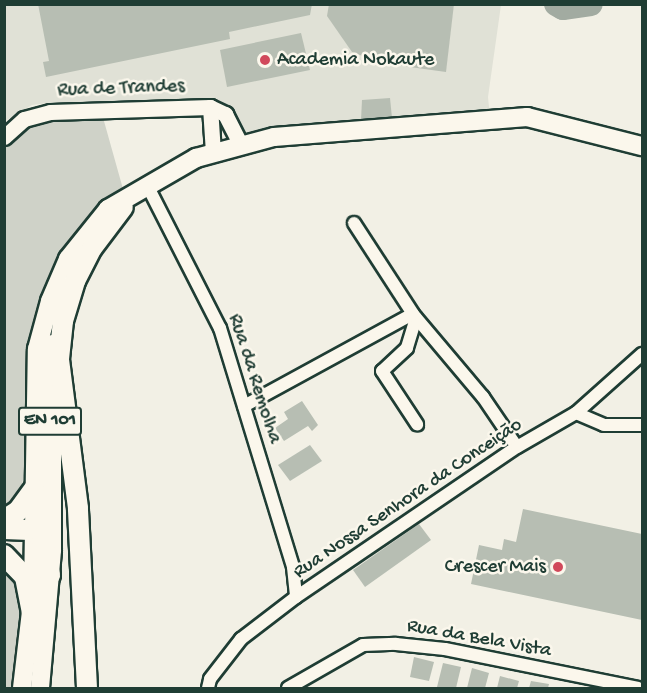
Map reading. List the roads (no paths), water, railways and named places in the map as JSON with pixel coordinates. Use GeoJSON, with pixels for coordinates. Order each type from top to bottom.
{"type":"FeatureCollection","features":[{"type":"Feature","properties":{"kind":"highway"},"geometry":{"type":"LineString","coordinates":[[87,688],[78,508],[60,359],[63,321],[75,281],[92,248],[123,207]]}},
{"type":"Feature","properties":{"kind":"highway"},"geometry":{"type":"LineString","coordinates":[[4,520],[18,511],[34,489]]}},
{"type":"Feature","properties":{"kind":"highway"},"geometry":{"type":"LineString","coordinates":[[4,529],[34,532],[45,542],[50,575]]}},
{"type":"Feature","properties":{"kind":"highway"},"geometry":{"type":"LineString","coordinates":[[4,555],[25,577],[32,612]]}},
{"type":"Feature","properties":{"kind":"main road","name":"EN 101"},"geometry":{"type":"LineString","coordinates":[[22,688],[32,612],[35,373],[50,300],[68,259],[88,229],[121,199],[213,152],[240,143],[273,137],[527,117],[642,146]]}},
{"type":"Feature","properties":{"kind":"main road","name":"EN 101"},"geometry":{"type":"LineString","coordinates":[[39,688],[50,575],[50,385],[56,316],[84,248],[147,185]]}},
{"type":"Feature","properties":{"kind":"street","name":"Rua de Trandes"},"geometry":{"type":"LineString","coordinates":[[4,137],[24,119],[50,112],[210,107],[225,114],[240,143]]}},
{"type":"Feature","properties":{"kind":"street","name":"Rua de Trandes"},"geometry":{"type":"LineString","coordinates":[[210,107],[213,152]]}},
{"type":"Feature","properties":{"kind":"street","name":"Rua da Remolha"},"geometry":{"type":"LineString","coordinates":[[147,185],[220,328],[293,567],[296,597]]}},
{"type":"Feature","properties":{"kind":"street"},"geometry":{"type":"LineString","coordinates":[[354,223],[414,316],[483,398],[517,447]]}},
{"type":"Feature","properties":{"kind":"street"},"geometry":{"type":"LineString","coordinates":[[244,406],[414,316]]}},
{"type":"Feature","properties":{"kind":"street"},"geometry":{"type":"LineString","coordinates":[[414,316],[407,348],[382,371],[417,424]]}},
{"type":"Feature","properties":{"kind":"street","name":"Rua Nossa Senhora da Conceição"},"geometry":{"type":"LineString","coordinates":[[208,688],[210,679],[241,639],[296,597],[517,447],[576,413],[642,354]]}},
{"type":"Feature","properties":{"kind":"street"},"geometry":{"type":"LineString","coordinates":[[576,413],[604,425],[642,425]]}},
{"type":"Feature","properties":{"kind":"street","name":"Rua da Bela Vista"},"geometry":{"type":"LineString","coordinates":[[288,688],[363,645],[396,644],[445,649],[638,688]]}},
{"type":"Feature","properties":{"kind":"waterway"},"geometry":{"type":"LineString","coordinates":[[556,4],[563,8],[591,4]]}},
{"type":"Feature","properties":{"kind":"place","name":"Academia Nokaute"},"geometry":{"type":"Point","coordinates":[265,60]}},
{"type":"Feature","properties":{"kind":"place","name":"Crescer Mais"},"geometry":{"type":"Point","coordinates":[558,567]}}]}
